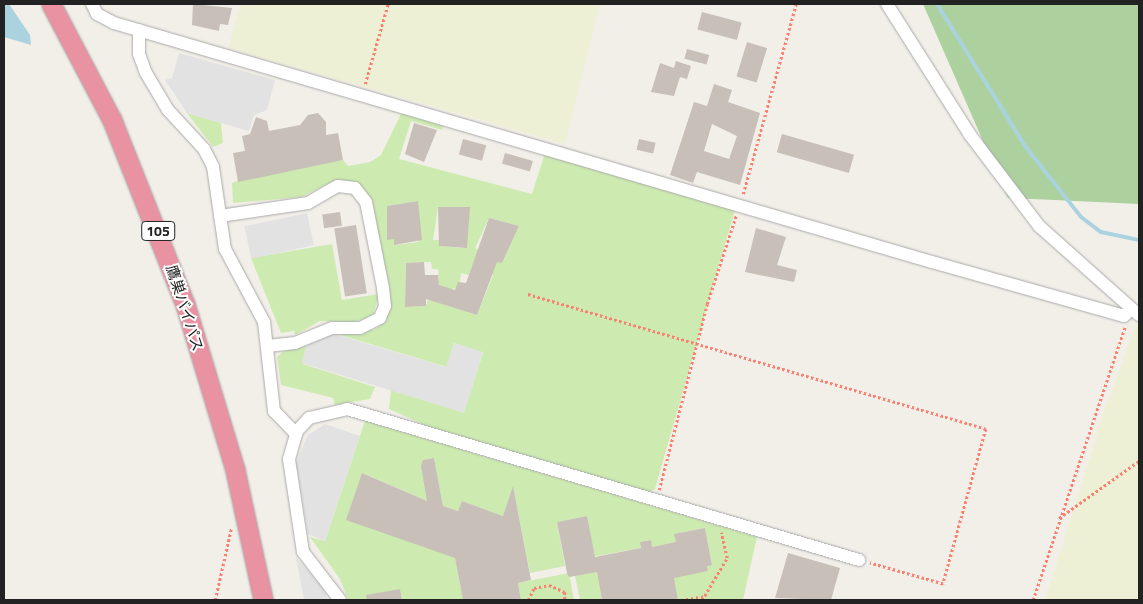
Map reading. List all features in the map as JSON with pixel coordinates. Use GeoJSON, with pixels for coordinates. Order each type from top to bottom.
{"type":"FeatureCollection","features":[{"type":"Feature","properties":{"kind":"highway","name":"鷹巣バイパス"},"geometry":{"type":"LineString","coordinates":[[51,4],[145,194],[185,304],[243,509],[263,600]]}},
{"type":"Feature","properties":{"kind":"street"},"geometry":{"type":"LineString","coordinates":[[92,4],[98,14],[114,23],[362,93],[1124,316],[1135,312],[1039,226],[970,135],[887,4]]}},
{"type":"Feature","properties":{"kind":"street"},"geometry":{"type":"LineString","coordinates":[[139,30],[139,54],[146,73],[168,110],[204,149],[212,167],[225,249],[252,293],[264,322],[274,411],[296,434]]}},
{"type":"Feature","properties":{"kind":"street"},"geometry":{"type":"LineString","coordinates":[[220,216],[308,203],[338,186],[355,188],[366,202],[383,288],[385,306],[380,318],[360,328],[332,328],[295,343],[267,346]]}},
{"type":"Feature","properties":{"kind":"street"},"geometry":{"type":"LineString","coordinates":[[340,600],[303,552],[289,459],[296,434],[309,418],[347,409],[859,560]]}},
{"type":"Feature","properties":{"kind":"path"},"geometry":{"type":"LineString","coordinates":[[362,93],[388,4]]}},
{"type":"Feature","properties":{"kind":"path"},"geometry":{"type":"LineString","coordinates":[[656,501],[696,344],[740,204],[796,4]]}},
{"type":"Feature","properties":{"kind":"path"},"geometry":{"type":"LineString","coordinates":[[528,294],[986,429],[943,584],[859,560]]}},
{"type":"Feature","properties":{"kind":"path"},"geometry":{"type":"LineString","coordinates":[[1033,600],[1058,519],[1135,312]]}},
{"type":"Feature","properties":{"kind":"path"},"geometry":{"type":"LineString","coordinates":[[1058,519],[1139,461]]}},
{"type":"Feature","properties":{"kind":"path"},"geometry":{"type":"LineString","coordinates":[[215,600],[228,534],[243,509]]}},
{"type":"Feature","properties":{"kind":"path"},"geometry":{"type":"LineString","coordinates":[[702,600],[727,558],[726,543],[715,518]]}},
{"type":"Feature","properties":{"kind":"path"},"geometry":{"type":"LineString","coordinates":[[528,600],[534,588],[549,585],[564,592],[565,600]]}},
{"type":"Feature","properties":{"kind":"path"},"geometry":{"type":"LineString","coordinates":[[681,600],[705,596]]}},
{"type":"Feature","properties":{"kind":"green space"},"geometry":{"type":"Polygon","coordinates":[[[241,4],[600,4],[565,144],[228,48],[241,4]]]}},
{"type":"Feature","properties":{"kind":"green space"},"geometry":{"type":"Polygon","coordinates":[[[923,4],[1139,4],[1139,204],[1008,198],[923,4]]]}},
{"type":"Feature","properties":{"kind":"green space"},"geometry":{"type":"Polygon","coordinates":[[[402,112],[445,122],[442,130],[411,121],[399,159],[532,194],[545,153],[736,206],[655,489],[649,493],[429,427],[389,409],[391,390],[464,412],[483,353],[454,343],[447,367],[337,334],[339,330],[374,330],[383,323],[390,301],[374,210],[359,185],[336,180],[301,197],[233,203],[232,183],[251,176],[343,160],[348,166],[370,162],[381,155],[402,112]],[[418,201],[387,206],[387,239],[394,239],[395,245],[418,242],[418,201]],[[438,207],[433,240],[440,240],[439,246],[463,248],[470,207],[438,207]],[[489,218],[475,248],[481,250],[480,256],[502,263],[519,226],[489,218]],[[431,262],[406,263],[405,307],[426,306],[431,291],[439,290],[438,269],[432,269],[431,262]],[[472,266],[469,275],[461,273],[459,288],[451,289],[446,305],[477,315],[493,275],[472,266]]]}},
{"type":"Feature","properties":{"kind":"green space"},"geometry":{"type":"Polygon","coordinates":[[[187,113],[221,123],[223,143],[213,147],[187,113]]]}},
{"type":"Feature","properties":{"kind":"green space"},"geometry":{"type":"Polygon","coordinates":[[[332,244],[342,300],[379,294],[373,315],[352,323],[320,321],[295,335],[294,331],[281,333],[251,258],[332,244]]]}},
{"type":"Feature","properties":{"kind":"green space"},"geometry":{"type":"Polygon","coordinates":[[[1139,317],[1139,600],[1045,600],[1106,406],[1139,317]]]}},
{"type":"Feature","properties":{"kind":"green space"},"geometry":{"type":"Polygon","coordinates":[[[306,346],[303,364],[375,387],[370,399],[335,405],[333,398],[281,385],[277,357],[284,351],[306,346]]]}},
{"type":"Feature","properties":{"kind":"green space"},"geometry":{"type":"Polygon","coordinates":[[[365,421],[757,537],[743,600],[678,600],[672,570],[686,575],[708,571],[707,566],[712,564],[705,528],[675,534],[678,554],[663,545],[652,547],[650,540],[640,542],[641,548],[591,557],[587,516],[557,522],[565,566],[530,573],[513,487],[503,516],[462,501],[458,511],[443,506],[434,458],[423,460],[431,503],[363,473],[455,558],[463,600],[402,600],[400,589],[369,595],[369,600],[348,600],[340,579],[310,537],[325,541],[365,421]]]}},
{"type":"Feature","properties":{"kind":"green space"},"geometry":{"type":"Polygon","coordinates":[[[573,566],[597,572],[602,600],[580,600],[573,566]]]}},
{"type":"Feature","properties":{"kind":"green space"},"geometry":{"type":"Polygon","coordinates":[[[569,573],[574,600],[521,600],[518,583],[569,573]]]}},
{"type":"Feature","properties":{"kind":"shaded area"},"geometry":{"type":"Polygon","coordinates":[[[179,53],[275,80],[267,110],[254,115],[249,131],[187,113],[165,80],[172,78],[179,53]]]}},
{"type":"Feature","properties":{"kind":"shaded area"},"geometry":{"type":"Polygon","coordinates":[[[307,213],[314,245],[251,259],[244,226],[307,213]]]}},
{"type":"Feature","properties":{"kind":"shaded area"},"geometry":{"type":"Polygon","coordinates":[[[331,333],[446,367],[454,343],[483,352],[464,413],[302,363],[306,346],[331,333]]]}},
{"type":"Feature","properties":{"kind":"shaded area"},"geometry":{"type":"Polygon","coordinates":[[[325,424],[360,436],[325,541],[308,534],[296,462],[308,435],[325,424]]]}},
{"type":"Feature","properties":{"kind":"shaded area"},"geometry":{"type":"Polygon","coordinates":[[[296,558],[321,585],[328,600],[304,600],[296,558]]]}},
{"type":"Feature","properties":{"kind":"water"},"geometry":{"type":"Polygon","coordinates":[[[4,4],[9,4],[30,35],[31,45],[4,37],[4,4]]]}},
{"type":"Feature","properties":{"kind":"building"},"geometry":{"type":"Polygon","coordinates":[[[193,4],[232,8],[228,25],[220,24],[219,31],[192,25],[193,4]]]}},
{"type":"Feature","properties":{"kind":"building"},"geometry":{"type":"Polygon","coordinates":[[[702,12],[742,23],[737,40],[697,29],[702,12]]]}},
{"type":"Feature","properties":{"kind":"building"},"geometry":{"type":"Polygon","coordinates":[[[747,42],[767,48],[757,83],[736,76],[747,42]]]}},
{"type":"Feature","properties":{"kind":"building"},"geometry":{"type":"Polygon","coordinates":[[[687,49],[709,55],[707,65],[684,59],[687,49]]]}},
{"type":"Feature","properties":{"kind":"building"},"geometry":{"type":"Polygon","coordinates":[[[676,61],[691,66],[687,79],[680,77],[674,96],[651,92],[660,63],[674,68],[676,61]]]}},
{"type":"Feature","properties":{"kind":"building"},"geometry":{"type":"Polygon","coordinates":[[[714,84],[732,90],[728,102],[760,113],[740,185],[697,172],[693,183],[670,175],[694,102],[707,106],[714,84]],[[712,124],[704,151],[729,159],[737,136],[712,124]]]}},
{"type":"Feature","properties":{"kind":"building"},"geometry":{"type":"Polygon","coordinates":[[[318,113],[326,122],[326,135],[338,133],[343,160],[238,182],[233,153],[245,151],[242,136],[250,134],[256,117],[267,121],[269,131],[300,125],[308,115],[318,113]]]}},
{"type":"Feature","properties":{"kind":"building"},"geometry":{"type":"Polygon","coordinates":[[[414,123],[437,130],[424,162],[405,154],[414,123]]]}},
{"type":"Feature","properties":{"kind":"building"},"geometry":{"type":"Polygon","coordinates":[[[782,134],[854,155],[849,173],[777,152],[782,134]]]}},
{"type":"Feature","properties":{"kind":"building"},"geometry":{"type":"Polygon","coordinates":[[[463,139],[486,145],[482,161],[459,154],[463,139]]]}},
{"type":"Feature","properties":{"kind":"building"},"geometry":{"type":"Polygon","coordinates":[[[639,139],[656,143],[653,154],[637,150],[639,139]]]}},
{"type":"Feature","properties":{"kind":"building"},"geometry":{"type":"Polygon","coordinates":[[[505,153],[533,161],[530,172],[502,164],[505,153]]]}},
{"type":"Feature","properties":{"kind":"building"},"geometry":{"type":"Polygon","coordinates":[[[418,201],[422,240],[394,245],[394,239],[387,240],[387,206],[418,201]]]}},
{"type":"Feature","properties":{"kind":"building"},"geometry":{"type":"Polygon","coordinates":[[[438,207],[470,207],[467,248],[439,246],[438,207]]]}},
{"type":"Feature","properties":{"kind":"building"},"geometry":{"type":"Polygon","coordinates":[[[340,212],[342,226],[324,228],[322,215],[340,212]]]}},
{"type":"Feature","properties":{"kind":"building"},"geometry":{"type":"Polygon","coordinates":[[[489,218],[519,226],[502,263],[497,262],[477,315],[426,299],[426,306],[405,307],[406,263],[424,262],[425,275],[438,275],[439,285],[455,290],[458,282],[466,283],[489,218]]]}},
{"type":"Feature","properties":{"kind":"building"},"geometry":{"type":"Polygon","coordinates":[[[356,225],[367,293],[345,297],[334,228],[356,225]]]}},
{"type":"Feature","properties":{"kind":"building"},"geometry":{"type":"Polygon","coordinates":[[[756,228],[786,237],[777,265],[797,270],[794,282],[745,272],[756,228]]]}},
{"type":"Feature","properties":{"kind":"building"},"geometry":{"type":"Polygon","coordinates":[[[434,458],[443,506],[458,511],[462,501],[503,516],[513,486],[531,580],[518,583],[521,600],[463,600],[455,558],[346,520],[362,473],[427,501],[421,466],[423,460],[434,458]]]}},
{"type":"Feature","properties":{"kind":"building"},"geometry":{"type":"Polygon","coordinates":[[[587,516],[595,557],[641,548],[640,542],[651,540],[652,547],[676,542],[674,534],[705,528],[712,565],[707,566],[708,571],[674,578],[678,600],[602,600],[597,572],[569,577],[557,522],[587,516]]]}},
{"type":"Feature","properties":{"kind":"building"},"geometry":{"type":"Polygon","coordinates":[[[788,553],[840,568],[831,600],[775,598],[788,553]]]}},
{"type":"Feature","properties":{"kind":"building"},"geometry":{"type":"Polygon","coordinates":[[[400,589],[402,600],[367,600],[366,595],[400,589]]]}},
{"type":"Feature","properties":{"kind":"waterway"},"geometry":{"type":"LineString","coordinates":[[937,4],[1025,146],[1081,217],[1101,232],[1139,240]]}}]}
